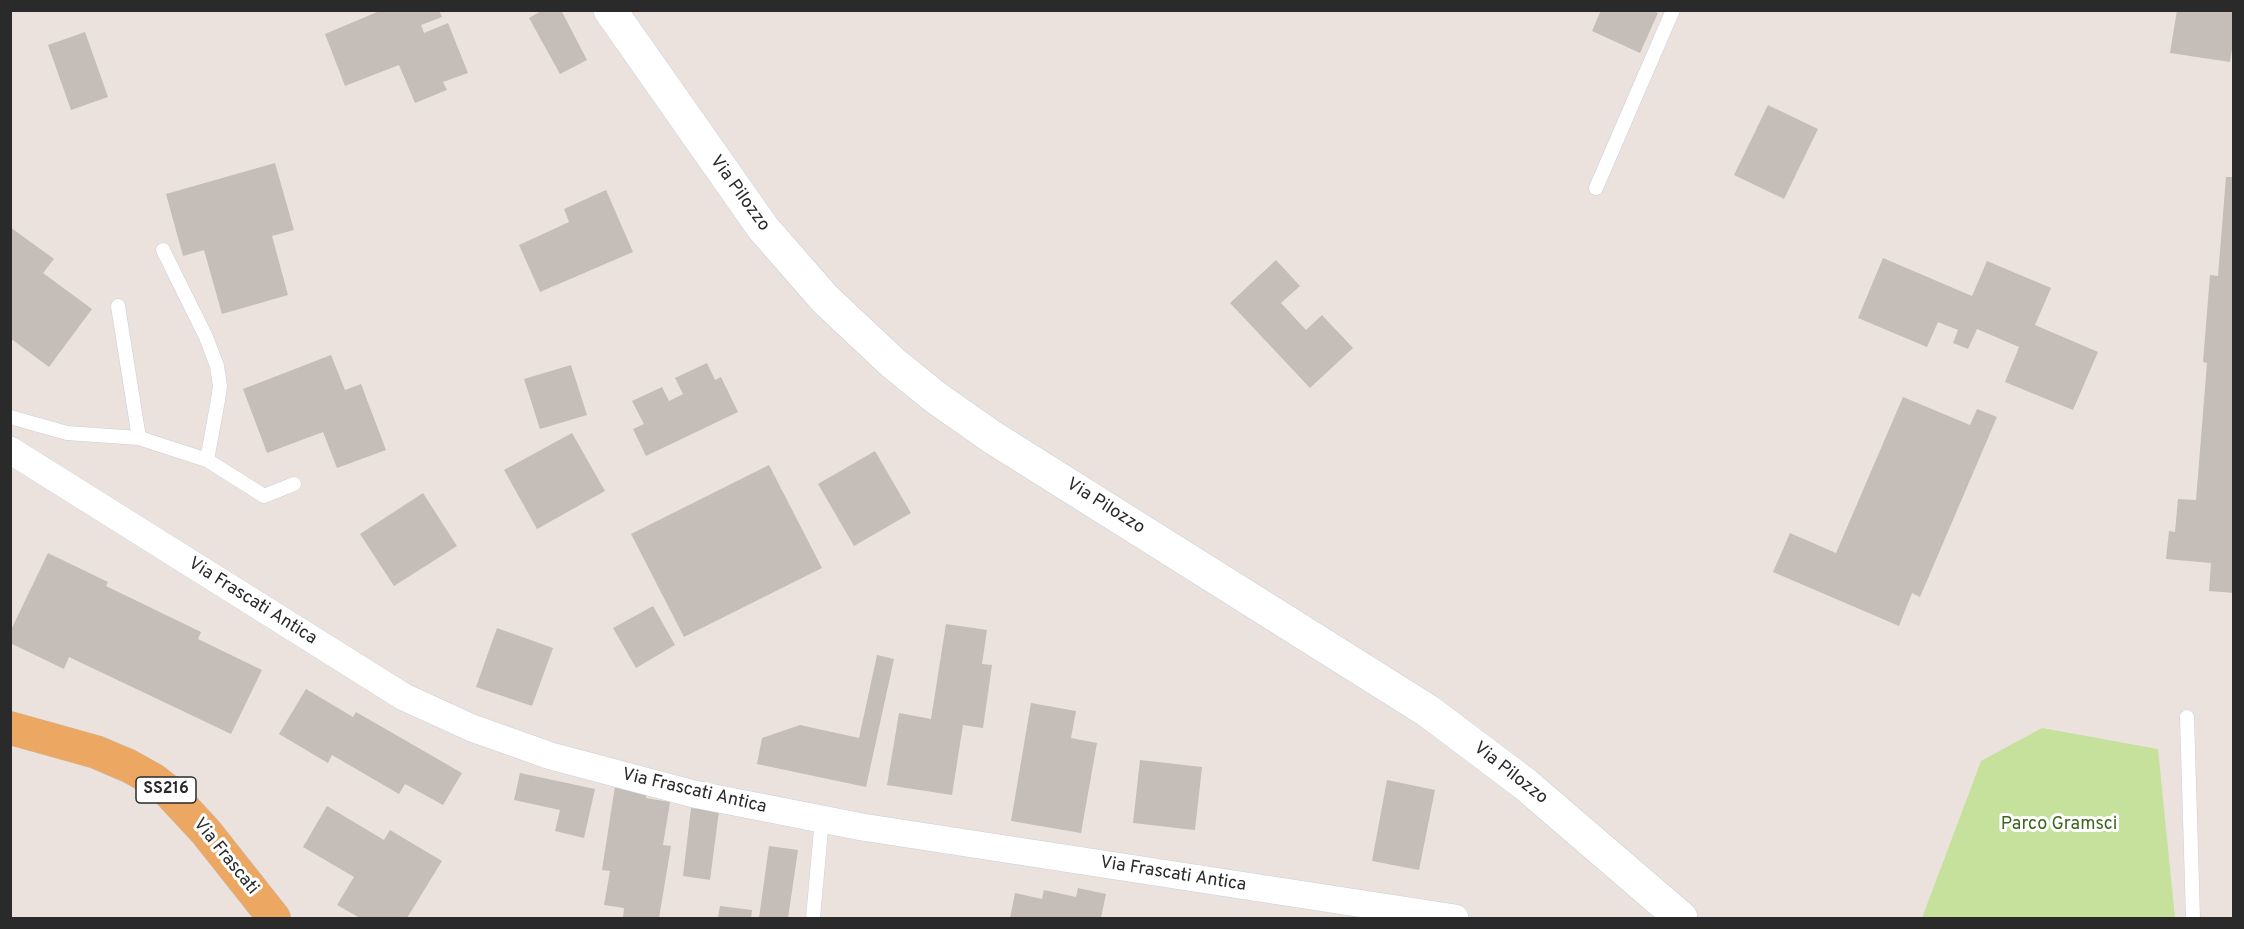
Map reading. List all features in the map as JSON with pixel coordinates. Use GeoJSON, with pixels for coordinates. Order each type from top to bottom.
{"type":"FeatureCollection","features":[{"type":"Feature","properties":{"kind":"main road","name":"Via Pilozzo"},"geometry":{"type":"LineString","coordinates":[[610,10],[763,228],[825,299],[892,362],[935,397],[992,437],[1428,711],[1525,784],[1681,918]]}},
{"type":"Feature","properties":{"kind":"main road","name":"Via Frascati"},"geometry":{"type":"LineString","coordinates":[[10,728],[96,752],[154,780],[168,791],[206,832],[274,918]]}},
{"type":"Feature","properties":{"kind":"street","name":"Via Frascati Antica"},"geometry":{"type":"LineString","coordinates":[[10,450],[390,689],[427,709],[472,728],[588,767],[694,794],[822,819],[1411,915],[1455,918]]}},
{"type":"Feature","properties":{"kind":"lane"},"geometry":{"type":"LineString","coordinates":[[1596,188],[1673,10]]}},
{"type":"Feature","properties":{"kind":"lane"},"geometry":{"type":"LineString","coordinates":[[163,250],[206,338],[217,366],[220,386],[207,460]]}},
{"type":"Feature","properties":{"kind":"lane"},"geometry":{"type":"LineString","coordinates":[[118,306],[139,438]]}},
{"type":"Feature","properties":{"kind":"lane"},"geometry":{"type":"LineString","coordinates":[[10,417],[68,434],[139,438],[207,460],[264,496],[294,484]]}},
{"type":"Feature","properties":{"kind":"lane"},"geometry":{"type":"LineString","coordinates":[[2187,717],[2193,918]]}},
{"type":"Feature","properties":{"kind":"lane"},"geometry":{"type":"LineString","coordinates":[[813,918],[822,819]]}},
{"type":"Feature","properties":{"kind":"green space","name":"Parco Gramsci"},"geometry":{"type":"Polygon","coordinates":[[[2042,728],[2158,749],[2175,918],[1922,918],[1981,761],[2042,728]]]}},
{"type":"Feature","properties":{"kind":"building"},"geometry":{"type":"Polygon","coordinates":[[[382,10],[439,10],[442,17],[421,25],[424,33],[448,23],[468,73],[443,82],[447,90],[415,103],[399,65],[345,86],[325,34],[382,10]]]}},
{"type":"Feature","properties":{"kind":"building"},"geometry":{"type":"Polygon","coordinates":[[[543,10],[561,10],[587,60],[560,74],[529,18],[543,10]]]}},
{"type":"Feature","properties":{"kind":"building"},"geometry":{"type":"Polygon","coordinates":[[[1601,10],[1652,10],[1658,13],[1640,53],[1592,31],[1601,10]]]}},
{"type":"Feature","properties":{"kind":"building"},"geometry":{"type":"Polygon","coordinates":[[[2177,10],[2234,10],[2234,36],[2230,62],[2170,53],[2177,10]]]}},
{"type":"Feature","properties":{"kind":"building"},"geometry":{"type":"Polygon","coordinates":[[[85,32],[108,97],[71,110],[48,45],[85,32]]]}},
{"type":"Feature","properties":{"kind":"building"},"geometry":{"type":"Polygon","coordinates":[[[1768,105],[1818,129],[1784,199],[1734,175],[1768,105]]]}},
{"type":"Feature","properties":{"kind":"building"},"geometry":{"type":"Polygon","coordinates":[[[275,163],[294,230],[272,236],[288,295],[222,314],[204,250],[183,256],[166,194],[275,163]]]}},
{"type":"Feature","properties":{"kind":"building"},"geometry":{"type":"Polygon","coordinates":[[[2226,177],[2234,177],[2234,593],[2209,591],[2211,563],[2166,559],[2169,531],[2175,532],[2178,499],[2196,500],[2207,363],[2203,362],[2210,275],[2218,276],[2226,177]]]}},
{"type":"Feature","properties":{"kind":"building"},"geometry":{"type":"Polygon","coordinates":[[[606,190],[633,252],[540,292],[519,245],[569,222],[564,209],[606,190]]]}},
{"type":"Feature","properties":{"kind":"building"},"geometry":{"type":"Polygon","coordinates":[[[10,227],[54,259],[43,273],[92,309],[49,367],[10,338],[10,227]]]}},
{"type":"Feature","properties":{"kind":"building"},"geometry":{"type":"Polygon","coordinates":[[[1883,258],[1972,296],[1987,261],[2051,288],[2035,325],[2098,352],[2073,410],[2005,382],[2019,347],[1977,329],[1968,349],[1953,343],[1958,330],[1938,322],[1927,347],[1858,318],[1883,258]]]}},
{"type":"Feature","properties":{"kind":"building"},"geometry":{"type":"Polygon","coordinates":[[[1276,260],[1300,286],[1281,303],[1306,330],[1322,315],[1353,348],[1310,388],[1230,303],[1276,260]]]}},
{"type":"Feature","properties":{"kind":"building"},"geometry":{"type":"Polygon","coordinates":[[[331,355],[345,390],[361,384],[386,450],[337,468],[323,432],[267,453],[243,389],[331,355]]]}},
{"type":"Feature","properties":{"kind":"building"},"geometry":{"type":"Polygon","coordinates":[[[707,363],[715,380],[721,377],[738,412],[646,456],[633,429],[644,424],[632,401],[662,387],[669,401],[683,394],[675,378],[707,363]]]}},
{"type":"Feature","properties":{"kind":"building"},"geometry":{"type":"Polygon","coordinates":[[[571,365],[587,415],[540,429],[524,379],[571,365]]]}},
{"type":"Feature","properties":{"kind":"building"},"geometry":{"type":"Polygon","coordinates":[[[1903,397],[1970,425],[1977,409],[1997,417],[1920,597],[1912,593],[1899,626],[1773,572],[1790,533],[1836,553],[1903,397]]]}},
{"type":"Feature","properties":{"kind":"building"},"geometry":{"type":"Polygon","coordinates":[[[572,433],[605,491],[537,529],[504,470],[572,433]]]}},
{"type":"Feature","properties":{"kind":"building"},"geometry":{"type":"Polygon","coordinates":[[[875,451],[911,513],[854,546],[818,484],[875,451]]]}},
{"type":"Feature","properties":{"kind":"building"},"geometry":{"type":"Polygon","coordinates":[[[769,465],[822,568],[684,637],[631,534],[769,465]]]}},
{"type":"Feature","properties":{"kind":"building"},"geometry":{"type":"Polygon","coordinates":[[[423,493],[457,546],[394,586],[360,534],[423,493]]]}},
{"type":"Feature","properties":{"kind":"building"},"geometry":{"type":"Polygon","coordinates":[[[48,553],[108,582],[106,586],[201,632],[198,639],[262,670],[231,734],[69,657],[64,669],[10,643],[10,632],[48,553]]]}},
{"type":"Feature","properties":{"kind":"building"},"geometry":{"type":"Polygon","coordinates":[[[653,606],[675,645],[636,668],[613,628],[653,606]]]}},
{"type":"Feature","properties":{"kind":"building"},"geometry":{"type":"Polygon","coordinates":[[[946,624],[987,630],[982,664],[992,665],[983,728],[963,725],[952,795],[887,785],[899,713],[931,719],[946,624]]]}},
{"type":"Feature","properties":{"kind":"building"},"geometry":{"type":"Polygon","coordinates":[[[497,628],[553,648],[532,706],[476,687],[497,628]]]}},
{"type":"Feature","properties":{"kind":"building"},"geometry":{"type":"Polygon","coordinates":[[[877,655],[894,659],[866,787],[757,764],[762,738],[800,725],[859,738],[877,655]]]}},
{"type":"Feature","properties":{"kind":"building"},"geometry":{"type":"Polygon","coordinates":[[[306,689],[353,717],[356,712],[462,773],[443,805],[405,784],[399,794],[332,755],[328,763],[279,734],[306,689]]]}},
{"type":"Feature","properties":{"kind":"building"},"geometry":{"type":"Polygon","coordinates":[[[1031,703],[1076,711],[1071,738],[1097,743],[1081,833],[1011,821],[1031,703]]]}},
{"type":"Feature","properties":{"kind":"building"},"geometry":{"type":"Polygon","coordinates":[[[1140,760],[1202,767],[1195,830],[1133,823],[1140,760]]]}},
{"type":"Feature","properties":{"kind":"building"},"geometry":{"type":"Polygon","coordinates":[[[520,773],[595,789],[584,838],[555,831],[560,810],[514,800],[520,773]]]}},
{"type":"Feature","properties":{"kind":"building"},"geometry":{"type":"Polygon","coordinates":[[[1387,780],[1435,790],[1419,870],[1372,861],[1387,780]]]}},
{"type":"Feature","properties":{"kind":"building"},"geometry":{"type":"Polygon","coordinates":[[[615,786],[647,791],[646,798],[670,802],[663,845],[671,846],[659,918],[623,918],[624,908],[604,905],[610,871],[602,870],[615,786]]]}},
{"type":"Feature","properties":{"kind":"building"},"geometry":{"type":"Polygon","coordinates":[[[327,806],[384,840],[390,830],[442,861],[407,918],[360,918],[337,905],[354,877],[303,847],[327,806]]]}},
{"type":"Feature","properties":{"kind":"building"},"geometry":{"type":"Polygon","coordinates":[[[691,808],[719,811],[710,880],[683,876],[691,808]]]}},
{"type":"Feature","properties":{"kind":"building"},"geometry":{"type":"Polygon","coordinates":[[[769,846],[798,850],[788,918],[759,918],[769,846]]]}},
{"type":"Feature","properties":{"kind":"building"},"geometry":{"type":"Polygon","coordinates":[[[1078,888],[1106,894],[1101,918],[1010,918],[1015,893],[1042,899],[1044,890],[1076,897],[1078,888]]]}},
{"type":"Feature","properties":{"kind":"building"},"geometry":{"type":"Polygon","coordinates":[[[720,906],[752,910],[751,918],[718,918],[720,906]]]}}]}
